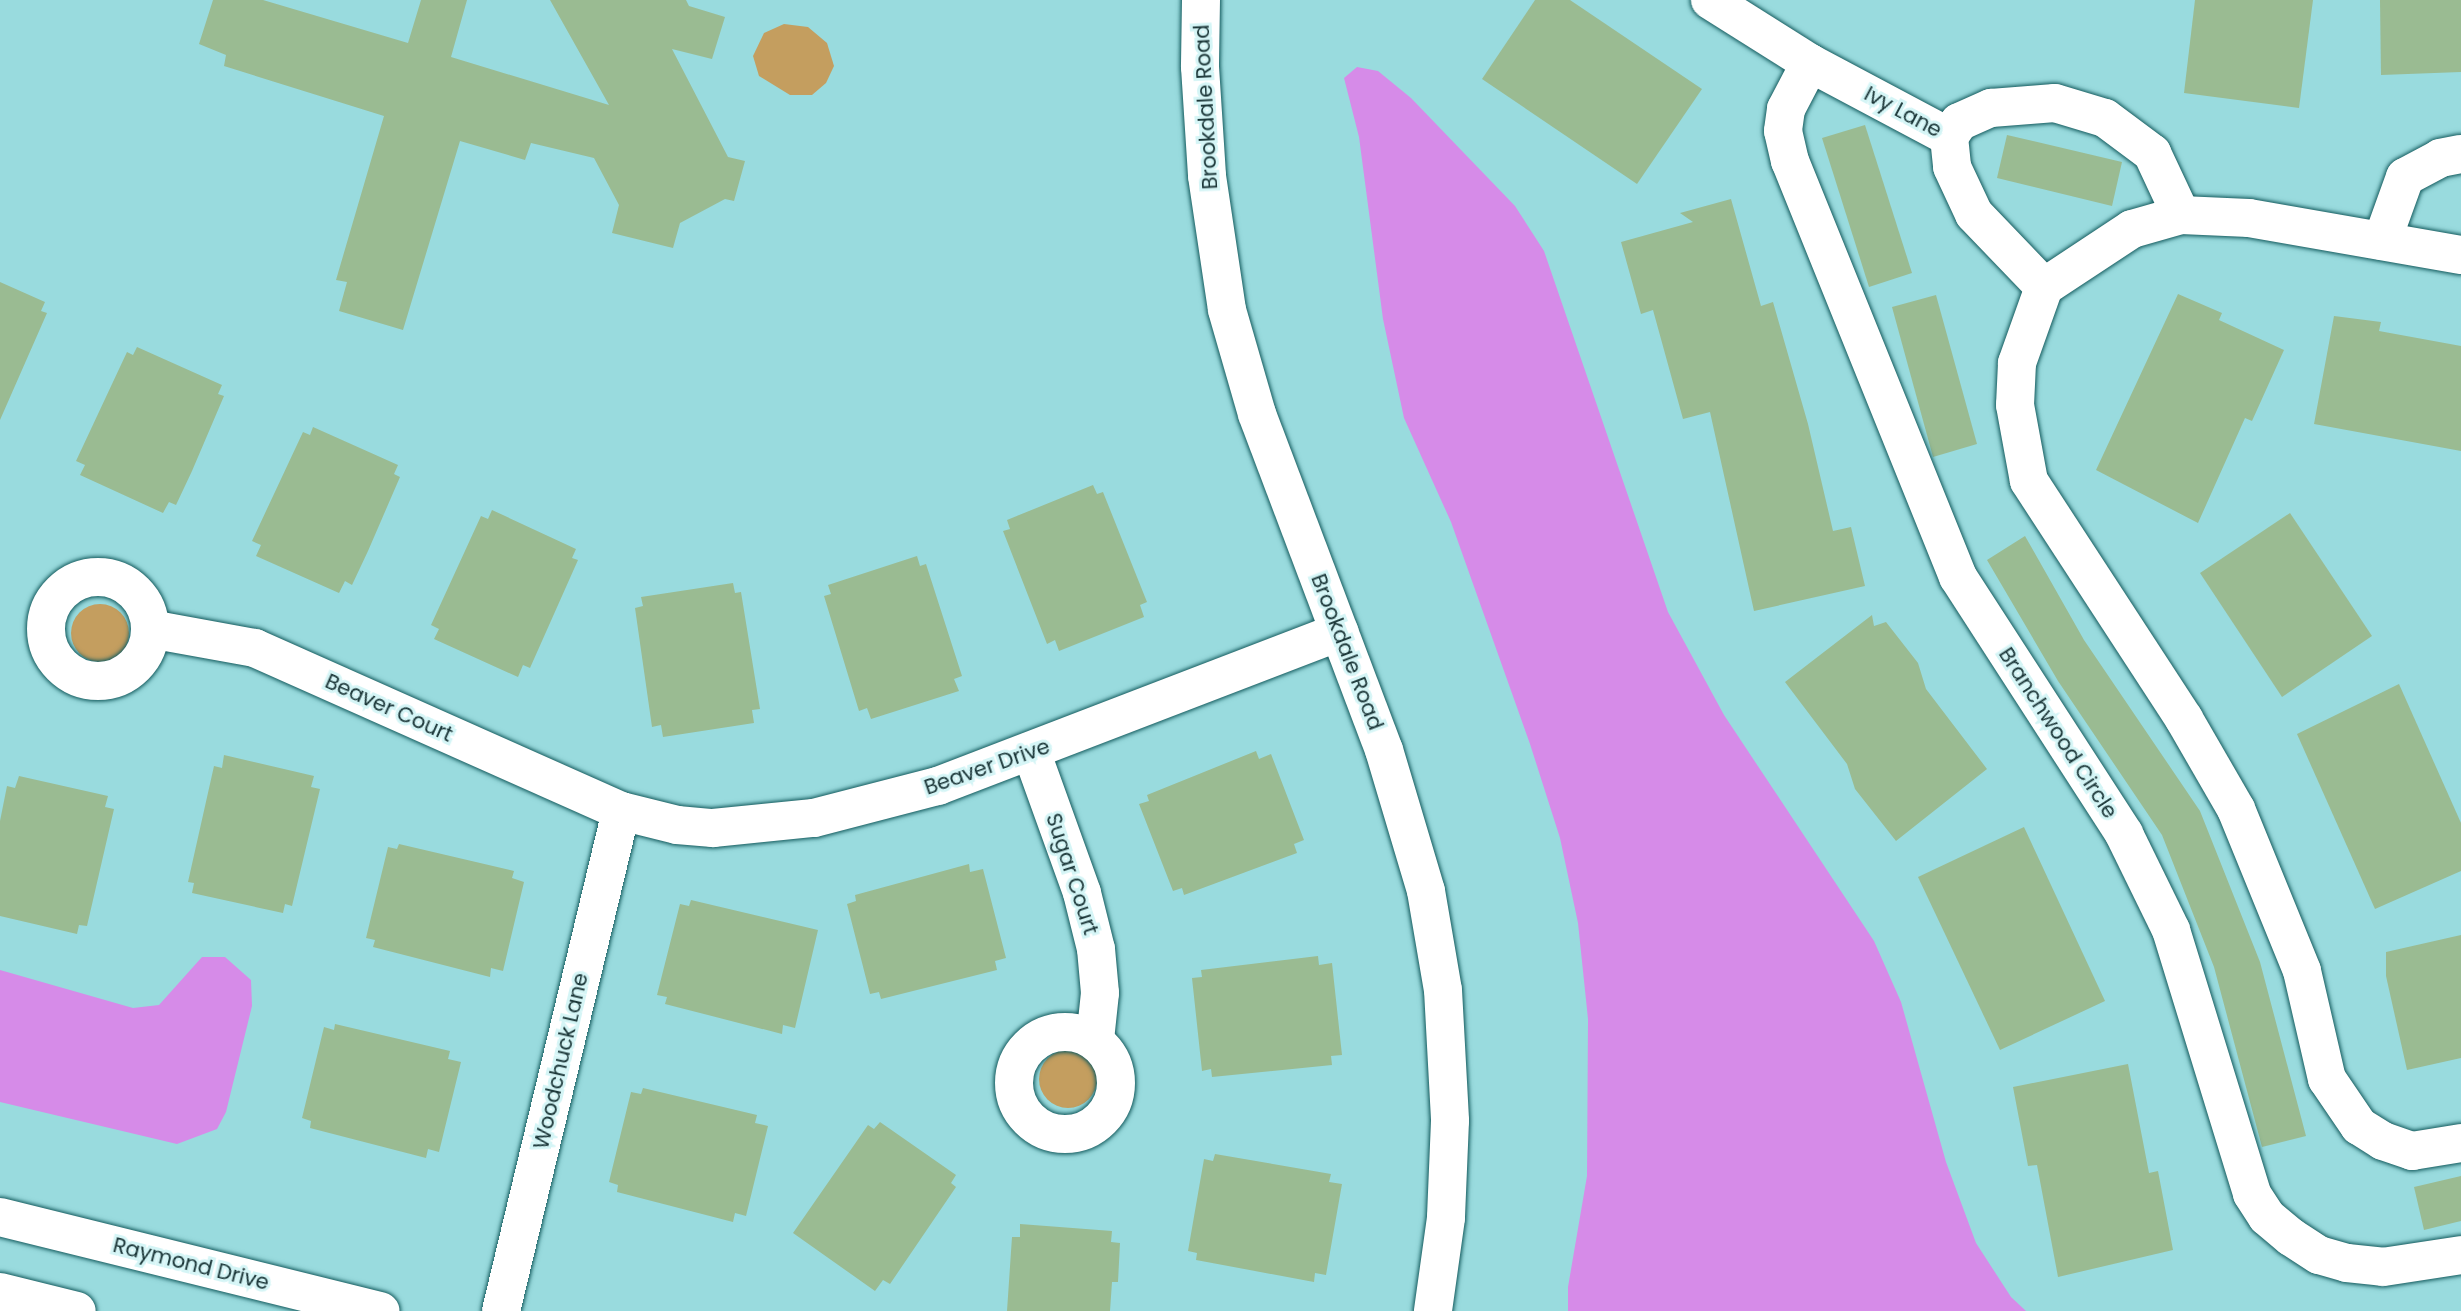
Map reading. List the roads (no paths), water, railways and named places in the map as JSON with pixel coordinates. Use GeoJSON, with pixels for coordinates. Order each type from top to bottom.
{"type":"FeatureCollection","features":[{"type":"Feature","properties":{"kind":"street","name":"Brookdale Road"},"geometry":{"type":"LineString","coordinates":[[1201,0],[1200,66],[1207,176],[1227,310],[1257,414],[1384,750],[1422,878],[1443,990],[1450,1121],[1446,1218],[1433,1311]]}},
{"type":"Feature","properties":{"kind":"street","name":"Ivy Lane"},"geometry":{"type":"LineString","coordinates":[[1710,0],[1810,63],[1950,137],[1959,122],[1991,108],[2055,103],[2105,118],[2152,153],[2181,215]]}},
{"type":"Feature","properties":{"kind":"street","name":"Branchwood Circle"},"geometry":{"type":"LineString","coordinates":[[1810,63],[1786,109],[1783,131],[1790,161],[1958,577],[2124,834],[2171,930],[2252,1194],[2267,1217],[2319,1255],[2347,1263],[2383,1267],[2461,1255]]}},
{"type":"Feature","properties":{"kind":"street"},"geometry":{"type":"LineString","coordinates":[[1950,137],[1952,167],[1975,214],[2044,287]]}},
{"type":"Feature","properties":{"kind":"street"},"geometry":{"type":"LineString","coordinates":[[2382,241],[2405,177],[2440,158],[2461,155]]}},
{"type":"Feature","properties":{"kind":"street"},"geometry":{"type":"LineString","coordinates":[[2461,255],[2249,218],[2181,215],[2132,229],[2044,287],[2017,363],[2015,405],[2029,481],[2191,730],[2236,809],[2302,971],[2327,1079],[2338,1101],[2359,1126],[2412,1151],[2461,1143]]}},
{"type":"Feature","properties":{"kind":"street","name":"Beaver Court"},"geometry":{"type":"LineString","coordinates":[[150,629],[255,648],[621,811]]}},
{"type":"Feature","properties":{"kind":"street","name":"Beaver Drive"},"geometry":{"type":"LineString","coordinates":[[621,811],[677,825],[713,828],[814,818],[938,786],[1339,632]]}},
{"type":"Feature","properties":{"kind":"street","name":"Sugar Court"},"geometry":{"type":"LineString","coordinates":[[1031,751],[1082,893],[1096,949],[1100,993],[1095,1041]]}},
{"type":"Feature","properties":{"kind":"street","name":"Woodchuck Lane"},"geometry":{"type":"LineString","coordinates":[[501,1311],[621,811]]}},
{"type":"Feature","properties":{"kind":"street","name":"Raymond Drive"},"geometry":{"type":"LineString","coordinates":[[0,1217],[381,1311]]}},
{"type":"Feature","properties":{"kind":"street"},"geometry":{"type":"LineString","coordinates":[[0,1292],[78,1311]]}}]}
